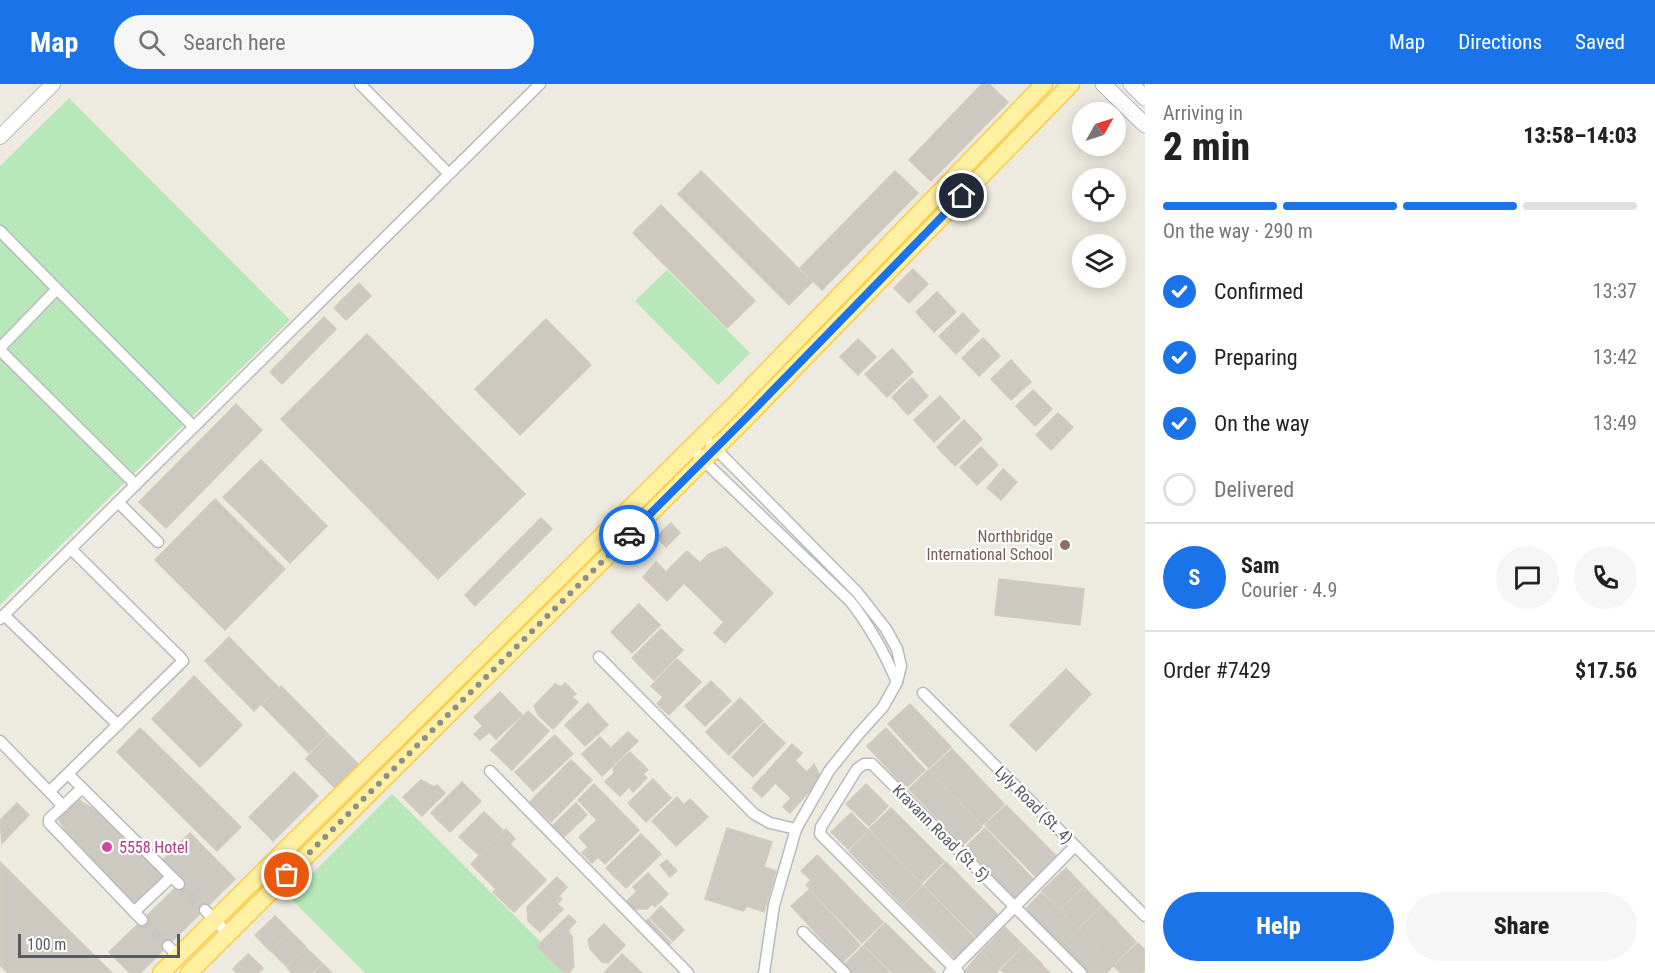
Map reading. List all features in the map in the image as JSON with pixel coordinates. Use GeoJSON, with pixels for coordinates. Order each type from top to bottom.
{"type":"FeatureCollection","features":[{"type":"Feature","properties":{"kind":"main road"},"geometry":{"type":"LineString","coordinates":[[161,973],[173,951],[733,406],[1044,84]]}},
{"type":"Feature","properties":{"kind":"main road"},"geometry":{"type":"LineString","coordinates":[[189,973],[709,454],[1071,84]]}},
{"type":"Feature","properties":{"kind":"main road"},"geometry":{"type":"LineString","coordinates":[[1103,84],[1145,126]]}},
{"type":"Feature","properties":{"kind":"main road"},"geometry":{"type":"LineString","coordinates":[[1131,84],[1145,98]]}},
{"type":"Feature","properties":{"kind":"street"},"geometry":{"type":"LineString","coordinates":[[360,84],[449,174]]}},
{"type":"Feature","properties":{"kind":"street"},"geometry":{"type":"LineString","coordinates":[[118,725],[2,617],[540,84]]}},
{"type":"Feature","properties":{"kind":"street"},"geometry":{"type":"LineString","coordinates":[[0,137],[47,86]]}},
{"type":"Feature","properties":{"kind":"street"},"geometry":{"type":"LineString","coordinates":[[0,231],[194,427]]}},
{"type":"Feature","properties":{"kind":"street"},"geometry":{"type":"LineString","coordinates":[[57,289],[0,349],[135,485]]}},
{"type":"Feature","properties":{"kind":"street"},"geometry":{"type":"LineString","coordinates":[[696,440],[850,601],[878,641],[897,682]]}},
{"type":"Feature","properties":{"kind":"street"},"geometry":{"type":"LineString","coordinates":[[696,440],[857,592],[886,629],[897,649],[901,666],[897,682],[883,707],[856,736],[829,771],[796,829],[774,905],[764,973]]}},
{"type":"Feature","properties":{"kind":"street"},"geometry":{"type":"LineString","coordinates":[[118,502],[158,542]]}},
{"type":"Feature","properties":{"kind":"street"},"geometry":{"type":"LineString","coordinates":[[50,791],[183,661],[71,549]]}},
{"type":"Feature","properties":{"kind":"street"},"geometry":{"type":"LineString","coordinates":[[599,657],[754,814],[770,823],[796,829]]}},
{"type":"Feature","properties":{"kind":"street","name":"Lyly Road (St. 4)"},"geometry":{"type":"LineString","coordinates":[[923,693],[1145,916]]}},
{"type":"Feature","properties":{"kind":"street"},"geometry":{"type":"LineString","coordinates":[[0,741],[63,806]]}},
{"type":"Feature","properties":{"kind":"street","name":"Kravann Road (St. 5)"},"geometry":{"type":"LineString","coordinates":[[954,971],[820,834],[821,827],[857,769],[864,764],[872,764],[1081,973]]}},
{"type":"Feature","properties":{"kind":"street"},"geometry":{"type":"LineString","coordinates":[[489,771],[688,973]]}},
{"type":"Feature","properties":{"kind":"street"},"geometry":{"type":"LineString","coordinates":[[68,774],[82,788],[174,881],[138,916],[49,823],[49,819],[82,788]]}},
{"type":"Feature","properties":{"kind":"street"},"geometry":{"type":"LineString","coordinates":[[954,971],[1075,846]]}},
{"type":"Feature","properties":{"kind":"street"},"geometry":{"type":"LineString","coordinates":[[210,915],[228,934]]}},
{"type":"Feature","properties":{"kind":"street"},"geometry":{"type":"LineString","coordinates":[[803,932],[844,973]]}},
{"type":"Feature","properties":{"kind":"green space"},"geometry":{"type":"Polygon","coordinates":[[[69,98],[290,320],[0,605],[0,166],[69,98]]]}},
{"type":"Feature","properties":{"kind":"green space"},"geometry":{"type":"Polygon","coordinates":[[[667,270],[750,353],[718,385],[635,301],[667,270]]]}},
{"type":"Feature","properties":{"kind":"green space"},"geometry":{"type":"Polygon","coordinates":[[[392,794],[572,973],[365,973],[289,897],[392,794]]]}},
{"type":"Feature","properties":{"kind":"building"},"geometry":{"type":"Polygon","coordinates":[[[982,84],[989,84],[1008,102],[931,181],[909,160],[982,84]]]}},
{"type":"Feature","properties":{"kind":"building"},"geometry":{"type":"Polygon","coordinates":[[[701,171],[812,282],[789,305],[678,194],[701,171]]]}},
{"type":"Feature","properties":{"kind":"building"},"geometry":{"type":"Polygon","coordinates":[[[895,171],[918,193],[822,290],[800,268],[895,171]]]}},
{"type":"Feature","properties":{"kind":"building"},"geometry":{"type":"Polygon","coordinates":[[[661,205],[755,301],[727,328],[633,233],[661,205]]]}},
{"type":"Feature","properties":{"kind":"building"},"geometry":{"type":"Polygon","coordinates":[[[913,269],[928,284],[909,303],[894,288],[913,269]]]}},
{"type":"Feature","properties":{"kind":"building"},"geometry":{"type":"Polygon","coordinates":[[[359,283],[371,296],[346,320],[334,308],[359,283]]]}},
{"type":"Feature","properties":{"kind":"building"},"geometry":{"type":"Polygon","coordinates":[[[937,292],[956,312],[934,332],[916,312],[937,292]]]}},
{"type":"Feature","properties":{"kind":"building"},"geometry":{"type":"Polygon","coordinates":[[[963,313],[979,331],[956,354],[939,336],[963,313]]]}},
{"type":"Feature","properties":{"kind":"building"},"geometry":{"type":"Polygon","coordinates":[[[324,317],[336,329],[282,384],[270,372],[324,317]]]}},
{"type":"Feature","properties":{"kind":"building"},"geometry":{"type":"Polygon","coordinates":[[[546,319],[591,365],[520,435],[475,389],[546,319]]]}},
{"type":"Feature","properties":{"kind":"building"},"geometry":{"type":"Polygon","coordinates":[[[367,334],[525,494],[438,579],[281,419],[367,334]]]}},
{"type":"Feature","properties":{"kind":"building"},"geometry":{"type":"Polygon","coordinates":[[[983,338],[1000,356],[979,376],[962,358],[983,338]]]}},
{"type":"Feature","properties":{"kind":"building"},"geometry":{"type":"Polygon","coordinates":[[[858,339],[876,357],[858,375],[840,357],[858,339]]]}},
{"type":"Feature","properties":{"kind":"building"},"geometry":{"type":"Polygon","coordinates":[[[892,349],[913,372],[887,397],[865,374],[892,349]]]}},
{"type":"Feature","properties":{"kind":"building"},"geometry":{"type":"Polygon","coordinates":[[[1011,360],[1031,382],[1011,400],[991,379],[1011,360]]]}},
{"type":"Feature","properties":{"kind":"building"},"geometry":{"type":"Polygon","coordinates":[[[912,378],[928,396],[908,415],[892,397],[912,378]]]}},
{"type":"Feature","properties":{"kind":"building"},"geometry":{"type":"Polygon","coordinates":[[[1033,390],[1052,409],[1035,426],[1016,406],[1033,390]]]}},
{"type":"Feature","properties":{"kind":"building"},"geometry":{"type":"Polygon","coordinates":[[[940,396],[960,418],[934,442],[914,420],[940,396]]]}},
{"type":"Feature","properties":{"kind":"building"},"geometry":{"type":"Polygon","coordinates":[[[236,404],[262,430],[166,528],[139,502],[236,404]]]}},
{"type":"Feature","properties":{"kind":"building"},"geometry":{"type":"Polygon","coordinates":[[[1058,413],[1073,427],[1051,450],[1036,435],[1058,413]]]}},
{"type":"Feature","properties":{"kind":"building"},"geometry":{"type":"Polygon","coordinates":[[[964,420],[982,439],[955,466],[937,447],[964,420]]]}},
{"type":"Feature","properties":{"kind":"building"},"geometry":{"type":"Polygon","coordinates":[[[981,447],[998,465],[977,485],[960,467],[981,447]]]}},
{"type":"Feature","properties":{"kind":"building"},"geometry":{"type":"Polygon","coordinates":[[[261,460],[327,526],[290,563],[223,497],[261,460]]]}},
{"type":"Feature","properties":{"kind":"building"},"geometry":{"type":"Polygon","coordinates":[[[1003,469],[1017,482],[1001,500],[987,488],[1003,469]]]}},
{"type":"Feature","properties":{"kind":"building"},"geometry":{"type":"Polygon","coordinates":[[[215,499],[285,569],[225,630],[155,560],[215,499]]]}},
{"type":"Feature","properties":{"kind":"building"},"geometry":{"type":"Polygon","coordinates":[[[541,518],[552,529],[475,606],[465,595],[541,518]]]}},
{"type":"Feature","properties":{"kind":"building"},"geometry":{"type":"Polygon","coordinates":[[[671,523],[680,533],[666,547],[656,537],[671,523]]]}},
{"type":"Feature","properties":{"kind":"building"},"geometry":{"type":"Polygon","coordinates":[[[726,547],[773,593],[725,643],[714,633],[724,622],[684,583],[667,601],[643,577],[656,562],[666,572],[687,551],[700,563],[709,554],[726,547]]]}},
{"type":"Feature","properties":{"kind":"building"},"geometry":{"type":"Polygon","coordinates":[[[999,579],[1084,589],[1080,625],[995,615],[999,579]]]}},
{"type":"Feature","properties":{"kind":"building"},"geometry":{"type":"Polygon","coordinates":[[[639,604],[660,625],[632,653],[611,632],[639,604]]]}},
{"type":"Feature","properties":{"kind":"building"},"geometry":{"type":"Polygon","coordinates":[[[661,629],[683,650],[654,680],[632,658],[661,629]]]}},
{"type":"Feature","properties":{"kind":"building"},"geometry":{"type":"Polygon","coordinates":[[[229,637],[278,687],[254,711],[205,661],[229,637]]]}},
{"type":"Feature","properties":{"kind":"building"},"geometry":{"type":"Polygon","coordinates":[[[677,659],[701,682],[669,715],[657,704],[663,697],[651,686],[677,659]]]}},
{"type":"Feature","properties":{"kind":"building"},"geometry":{"type":"Polygon","coordinates":[[[1066,669],[1091,694],[1036,751],[1010,725],[1066,669]]]}},
{"type":"Feature","properties":{"kind":"building"},"geometry":{"type":"Polygon","coordinates":[[[194,676],[242,725],[200,767],[152,719],[194,676]]]}},
{"type":"Feature","properties":{"kind":"building"},"geometry":{"type":"Polygon","coordinates":[[[711,681],[731,701],[705,726],[685,706],[711,681]]]}},
{"type":"Feature","properties":{"kind":"building"},"geometry":{"type":"Polygon","coordinates":[[[565,683],[576,694],[572,697],[578,702],[553,729],[538,715],[534,706],[555,684],[561,687],[565,683]]]}},
{"type":"Feature","properties":{"kind":"building"},"geometry":{"type":"Polygon","coordinates":[[[281,686],[328,734],[309,753],[262,705],[281,686]]]}},
{"type":"Feature","properties":{"kind":"building"},"geometry":{"type":"Polygon","coordinates":[[[500,692],[522,715],[496,739],[489,732],[480,740],[474,734],[483,726],[474,717],[500,692]]]}},
{"type":"Feature","properties":{"kind":"building"},"geometry":{"type":"Polygon","coordinates":[[[740,698],[763,721],[729,755],[706,732],[740,698]]]}},
{"type":"Feature","properties":{"kind":"building"},"geometry":{"type":"Polygon","coordinates":[[[588,703],[608,725],[585,746],[565,725],[588,703]]]}},
{"type":"Feature","properties":{"kind":"building"},"geometry":{"type":"Polygon","coordinates":[[[910,704],[951,747],[929,768],[888,724],[910,704]]]}},
{"type":"Feature","properties":{"kind":"building"},"geometry":{"type":"Polygon","coordinates":[[[528,711],[549,731],[512,770],[491,750],[528,711]]]}},
{"type":"Feature","properties":{"kind":"building"},"geometry":{"type":"Polygon","coordinates":[[[764,723],[785,743],[753,777],[732,757],[764,723]]]}},
{"type":"Feature","properties":{"kind":"building"},"geometry":{"type":"Polygon","coordinates":[[[140,728],[241,827],[217,851],[117,752],[140,728]]]}},
{"type":"Feature","properties":{"kind":"building"},"geometry":{"type":"Polygon","coordinates":[[[886,728],[925,770],[906,788],[867,746],[886,728]]]}},
{"type":"Feature","properties":{"kind":"building"},"geometry":{"type":"Polygon","coordinates":[[[628,732],[638,741],[602,776],[582,754],[600,737],[611,748],[628,732]]]}},
{"type":"Feature","properties":{"kind":"building"},"geometry":{"type":"Polygon","coordinates":[[[329,735],[358,764],[335,788],[306,759],[329,735]]]}},
{"type":"Feature","properties":{"kind":"building"},"geometry":{"type":"Polygon","coordinates":[[[555,735],[573,754],[533,791],[515,772],[555,735]]]}},
{"type":"Feature","properties":{"kind":"building"},"geometry":{"type":"Polygon","coordinates":[[[792,744],[802,753],[795,761],[807,772],[814,764],[821,778],[790,813],[783,807],[791,798],[775,783],[762,797],[752,788],[792,744]]]}},
{"type":"Feature","properties":{"kind":"building"},"geometry":{"type":"Polygon","coordinates":[[[952,749],[1004,804],[982,825],[930,770],[952,749]]]}},
{"type":"Feature","properties":{"kind":"building"},"geometry":{"type":"Polygon","coordinates":[[[630,752],[648,770],[643,774],[647,778],[633,792],[629,787],[620,796],[605,782],[614,773],[613,768],[630,752]]]}},
{"type":"Feature","properties":{"kind":"building"},"geometry":{"type":"Polygon","coordinates":[[[571,760],[592,780],[551,822],[530,802],[571,760]]]}},
{"type":"Feature","properties":{"kind":"building"},"geometry":{"type":"Polygon","coordinates":[[[928,770],[982,827],[963,845],[909,789],[928,770]]]}},
{"type":"Feature","properties":{"kind":"building"},"geometry":{"type":"Polygon","coordinates":[[[294,772],[318,796],[273,841],[249,817],[294,772]]]}},
{"type":"Feature","properties":{"kind":"building"},"geometry":{"type":"Polygon","coordinates":[[[653,779],[671,798],[646,822],[628,803],[653,779]]]}},
{"type":"Feature","properties":{"kind":"building"},"geometry":{"type":"Polygon","coordinates":[[[421,780],[434,787],[437,785],[445,793],[422,816],[403,797],[421,780]]]}},
{"type":"Feature","properties":{"kind":"building"},"geometry":{"type":"Polygon","coordinates":[[[462,782],[481,801],[450,832],[431,813],[462,782]]]}},
{"type":"Feature","properties":{"kind":"building"},"geometry":{"type":"Polygon","coordinates":[[[594,784],[639,830],[605,864],[598,857],[592,863],[582,853],[588,847],[579,837],[597,820],[578,800],[594,784]]]}},
{"type":"Feature","properties":{"kind":"building"},"geometry":{"type":"Polygon","coordinates":[[[866,784],[888,806],[869,826],[846,804],[866,784]]]}},
{"type":"Feature","properties":{"kind":"building"},"geometry":{"type":"Polygon","coordinates":[[[677,797],[684,805],[690,799],[708,817],[676,846],[652,821],[677,797]]]}},
{"type":"Feature","properties":{"kind":"building","name":"5558 Hotel"},"geometry":{"type":"Polygon","coordinates":[[[79,800],[96,811],[120,833],[163,877],[134,904],[68,834],[59,820],[60,815],[79,800]]]}},
{"type":"Feature","properties":{"kind":"building"},"geometry":{"type":"Polygon","coordinates":[[[17,803],[29,815],[2,843],[0,820],[17,803]]]}},
{"type":"Feature","properties":{"kind":"building"},"geometry":{"type":"Polygon","coordinates":[[[576,803],[587,815],[563,838],[552,826],[576,803]]]}},
{"type":"Feature","properties":{"kind":"building"},"geometry":{"type":"Polygon","coordinates":[[[1006,805],[1058,858],[1037,878],[985,825],[1006,805]]]}},
{"type":"Feature","properties":{"kind":"building"},"geometry":{"type":"Polygon","coordinates":[[[891,808],[944,861],[922,883],[869,829],[891,808]]]}},
{"type":"Feature","properties":{"kind":"building"},"geometry":{"type":"Polygon","coordinates":[[[484,812],[503,830],[479,855],[459,837],[484,812]]]}},
{"type":"Feature","properties":{"kind":"building"},"geometry":{"type":"Polygon","coordinates":[[[851,813],[868,830],[848,849],[831,832],[851,813]]]}},
{"type":"Feature","properties":{"kind":"building"},"geometry":{"type":"Polygon","coordinates":[[[727,828],[772,842],[764,867],[776,871],[764,912],[747,906],[743,911],[705,899],[727,828]]]}},
{"type":"Feature","properties":{"kind":"building"},"geometry":{"type":"Polygon","coordinates":[[[985,828],[1034,880],[1015,899],[966,847],[985,828]]]}},
{"type":"Feature","properties":{"kind":"building"},"geometry":{"type":"Polygon","coordinates":[[[506,829],[515,839],[510,844],[546,880],[514,912],[493,892],[496,889],[471,864],[506,829]]]}},
{"type":"Feature","properties":{"kind":"building"},"geometry":{"type":"Polygon","coordinates":[[[869,831],[922,885],[902,905],[849,851],[869,831]]]}},
{"type":"Feature","properties":{"kind":"building"},"geometry":{"type":"Polygon","coordinates":[[[190,833],[235,879],[140,973],[130,973],[109,952],[183,881],[162,861],[190,833]]]}},
{"type":"Feature","properties":{"kind":"building"},"geometry":{"type":"Polygon","coordinates":[[[641,834],[661,854],[626,888],[606,868],[641,834]]]}},
{"type":"Feature","properties":{"kind":"building"},"geometry":{"type":"Polygon","coordinates":[[[817,855],[883,922],[862,943],[806,885],[811,880],[801,871],[817,855]]]}},
{"type":"Feature","properties":{"kind":"building"},"geometry":{"type":"Polygon","coordinates":[[[667,860],[677,871],[670,877],[660,865],[667,860]]]}},
{"type":"Feature","properties":{"kind":"building"},"geometry":{"type":"Polygon","coordinates":[[[0,862],[112,973],[8,973],[0,965],[0,862]]]}},
{"type":"Feature","properties":{"kind":"building"},"geometry":{"type":"Polygon","coordinates":[[[946,862],[999,916],[977,938],[924,885],[946,862]]]}},
{"type":"Feature","properties":{"kind":"building"},"geometry":{"type":"Polygon","coordinates":[[[1066,868],[1083,886],[1060,909],[1042,891],[1066,868]]]}},
{"type":"Feature","properties":{"kind":"building"},"geometry":{"type":"Polygon","coordinates":[[[648,873],[668,894],[655,907],[652,904],[647,909],[632,909],[626,902],[637,891],[633,887],[648,873]]]}},
{"type":"Feature","properties":{"kind":"building"},"geometry":{"type":"Polygon","coordinates":[[[557,877],[567,887],[559,896],[562,899],[557,904],[563,909],[540,932],[528,921],[527,907],[557,877]]]}},
{"type":"Feature","properties":{"kind":"building"},"geometry":{"type":"Polygon","coordinates":[[[923,886],[976,940],[956,959],[903,906],[923,886]]]}},
{"type":"Feature","properties":{"kind":"building"},"geometry":{"type":"Polygon","coordinates":[[[1084,887],[1101,905],[1078,928],[1061,910],[1084,887]]]}},
{"type":"Feature","properties":{"kind":"building"},"geometry":{"type":"Polygon","coordinates":[[[809,890],[860,945],[843,962],[791,906],[809,890]]]}},
{"type":"Feature","properties":{"kind":"building"},"geometry":{"type":"Polygon","coordinates":[[[1041,893],[1060,910],[1041,930],[1022,913],[1041,893]]]}},
{"type":"Feature","properties":{"kind":"building"},"geometry":{"type":"Polygon","coordinates":[[[661,906],[684,930],[673,941],[650,918],[661,906]]]}},
{"type":"Feature","properties":{"kind":"building"},"geometry":{"type":"Polygon","coordinates":[[[1102,906],[1119,923],[1096,946],[1079,929],[1102,906]]]}},
{"type":"Feature","properties":{"kind":"building"},"geometry":{"type":"Polygon","coordinates":[[[1060,911],[1078,928],[1059,948],[1041,931],[1060,911]]]}},
{"type":"Feature","properties":{"kind":"building"},"geometry":{"type":"Polygon","coordinates":[[[569,915],[576,922],[568,930],[572,937],[574,967],[568,973],[564,973],[537,946],[569,915]]]}},
{"type":"Feature","properties":{"kind":"building"},"geometry":{"type":"Polygon","coordinates":[[[275,916],[290,931],[270,951],[255,935],[275,916]]]}},
{"type":"Feature","properties":{"kind":"building"},"geometry":{"type":"Polygon","coordinates":[[[648,919],[671,943],[665,948],[643,925],[648,919]]]}},
{"type":"Feature","properties":{"kind":"building"},"geometry":{"type":"Polygon","coordinates":[[[885,923],[936,973],[893,973],[864,945],[885,923]]]}},
{"type":"Feature","properties":{"kind":"building"},"geometry":{"type":"Polygon","coordinates":[[[604,924],[625,945],[608,963],[602,962],[590,949],[588,940],[604,924]]]}},
{"type":"Feature","properties":{"kind":"building"},"geometry":{"type":"Polygon","coordinates":[[[1119,924],[1136,942],[1113,965],[1096,947],[1119,924]]]}},
{"type":"Feature","properties":{"kind":"building"},"geometry":{"type":"Polygon","coordinates":[[[1005,927],[1023,945],[999,969],[982,951],[1005,927]]]}},
{"type":"Feature","properties":{"kind":"building"},"geometry":{"type":"Polygon","coordinates":[[[1078,929],[1096,947],[1077,966],[1059,949],[1078,929]]]}},
{"type":"Feature","properties":{"kind":"building"},"geometry":{"type":"Polygon","coordinates":[[[291,932],[306,947],[286,966],[271,951],[291,932]]]}},
{"type":"Feature","properties":{"kind":"building"},"geometry":{"type":"Polygon","coordinates":[[[1138,943],[1145,950],[1145,970],[1142,973],[1121,973],[1114,966],[1138,943]]]}},
{"type":"Feature","properties":{"kind":"building"},"geometry":{"type":"Polygon","coordinates":[[[863,946],[890,973],[852,973],[844,965],[863,946]]]}},
{"type":"Feature","properties":{"kind":"building"},"geometry":{"type":"Polygon","coordinates":[[[1024,946],[1042,964],[1033,973],[1004,973],[1001,970],[1024,946]]]}},
{"type":"Feature","properties":{"kind":"building"},"geometry":{"type":"Polygon","coordinates":[[[306,948],[322,963],[311,973],[292,973],[287,967],[306,948]]]}},
{"type":"Feature","properties":{"kind":"building"},"geometry":{"type":"Polygon","coordinates":[[[1095,948],[1114,965],[1106,973],[1082,973],[1076,968],[1095,948]]]}},
{"type":"Feature","properties":{"kind":"building"},"geometry":{"type":"Polygon","coordinates":[[[981,952],[999,970],[996,973],[963,973],[981,952]]]}},
{"type":"Feature","properties":{"kind":"building"},"geometry":{"type":"Polygon","coordinates":[[[248,954],[263,968],[258,973],[237,973],[233,969],[248,954]]]}},
{"type":"Feature","properties":{"kind":"building"},"geometry":{"type":"Polygon","coordinates":[[[622,954],[642,973],[604,973],[622,954]]]}},
{"type":"Feature","properties":{"kind":"building"},"geometry":{"type":"Polygon","coordinates":[[[323,964],[332,973],[314,973],[323,964]]]}},
{"type":"Feature","properties":{"kind":"building"},"geometry":{"type":"Polygon","coordinates":[[[1042,965],[1050,973],[1034,973],[1042,965]]]}},
{"type":"Feature","properties":{"kind":"tunnel"},"geometry":{"type":"LineString","coordinates":[[179,884],[205,910]]}},
{"type":"Feature","properties":{"kind":"tunnel"},"geometry":{"type":"LineString","coordinates":[[142,920],[168,946]]}},
{"type":"Feature","properties":{"kind":"way so far"},"geometry":{"type":"LineString","coordinates":[[287,875],[629,535]]}},
{"type":"Feature","properties":{"kind":"place","name":"Northbridge International School"},"geometry":{"type":"Point","coordinates":[1065,545]}},
{"type":"Feature","properties":{"kind":"place","name":"5558 Hotel"},"geometry":{"type":"Point","coordinates":[107,847]}},
{"type":"Feature","properties":{"kind":"route"},"geometry":{"type":"LineString","coordinates":[[629,535],[962,196]]}}]}
